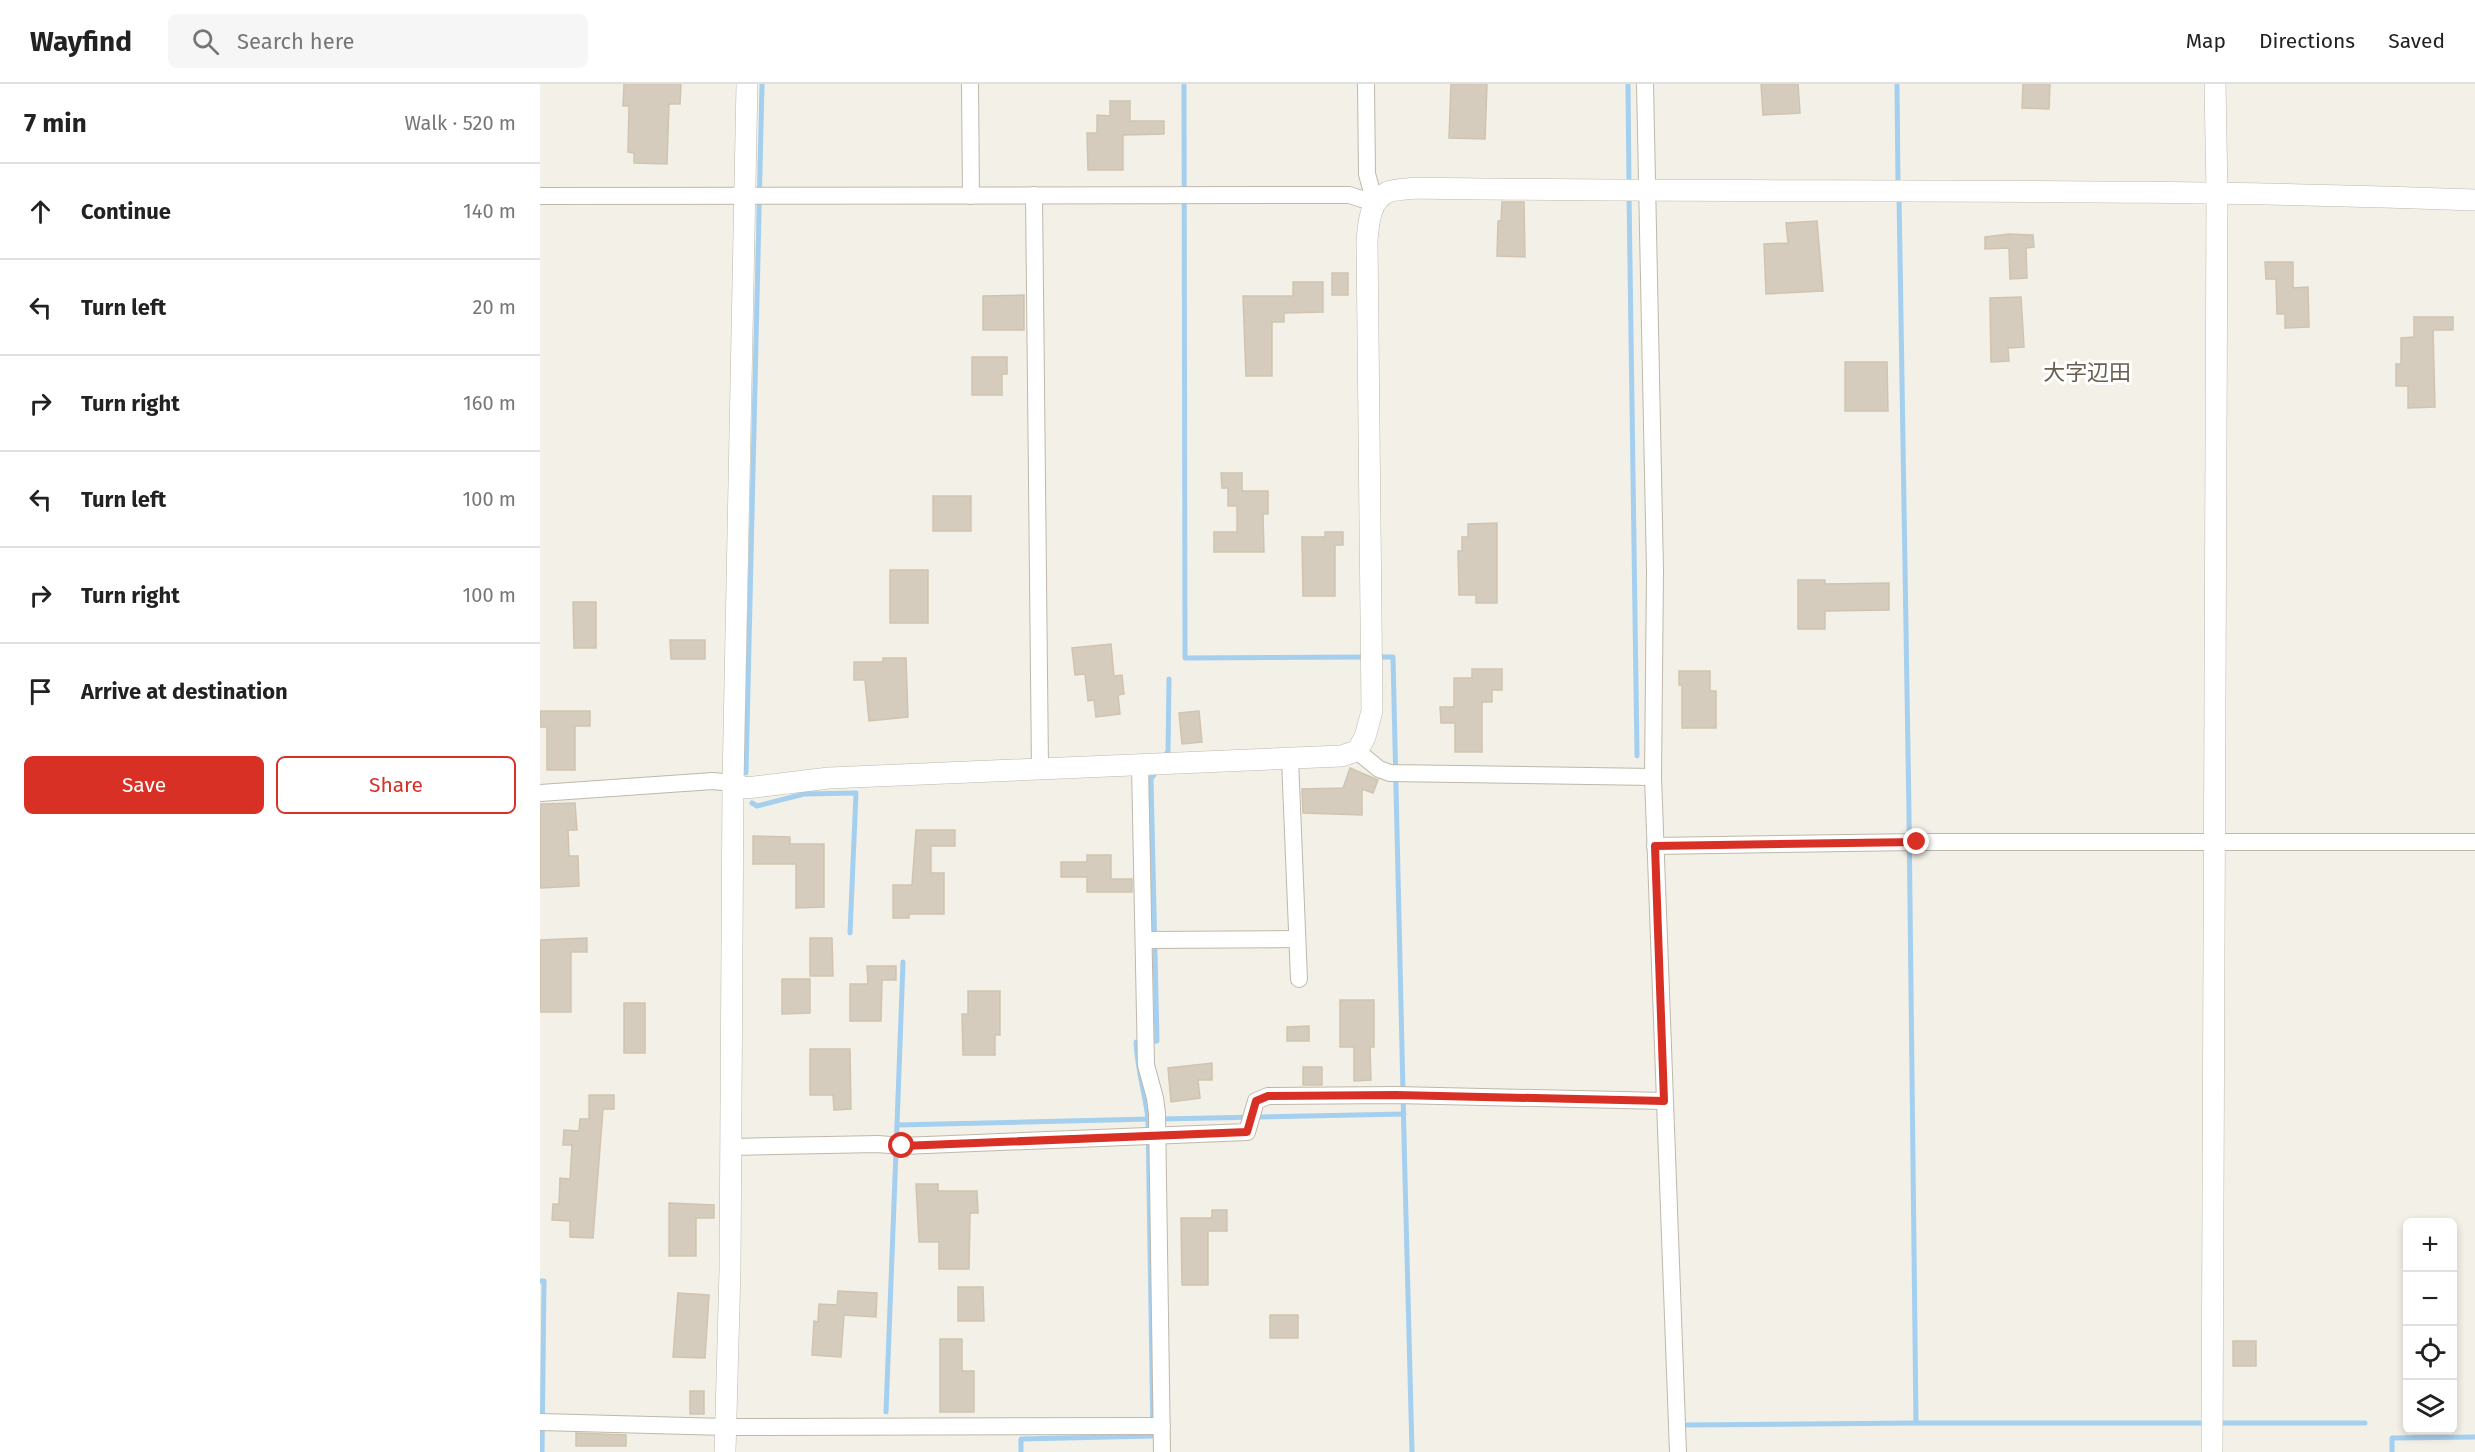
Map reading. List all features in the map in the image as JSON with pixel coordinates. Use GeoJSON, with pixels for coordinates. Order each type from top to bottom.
{"type":"FeatureCollection","features":[{"type":"Feature","properties":{"kind":"street"},"geometry":{"type":"LineString","coordinates":[[725,1452],[731,1147],[733,783],[754,196],[747,84]]}},
{"type":"Feature","properties":{"kind":"street"},"geometry":{"type":"LineString","coordinates":[[970,84],[971,196]]}},
{"type":"Feature","properties":{"kind":"street"},"geometry":{"type":"LineString","coordinates":[[1366,84],[1366,174],[1376,203]]}},
{"type":"Feature","properties":{"kind":"street"},"geometry":{"type":"LineString","coordinates":[[1645,84],[1635,191],[1655,571],[1653,777],[1678,1452]]}},
{"type":"Feature","properties":{"kind":"street"},"geometry":{"type":"LineString","coordinates":[[2212,1452],[2217,193],[2215,84]]}},
{"type":"Feature","properties":{"kind":"street"},"geometry":{"type":"LineString","coordinates":[[540,793],[713,781],[733,783],[746,788],[829,778],[1290,759],[1341,756],[1357,751],[1365,737],[1372,711],[1367,240],[1369,216],[1376,203],[1388,192],[1417,188],[2217,193],[2474,200]]}},
{"type":"Feature","properties":{"kind":"street"},"geometry":{"type":"LineString","coordinates":[[1034,195],[1040,769]]}},
{"type":"Feature","properties":{"kind":"street"},"geometry":{"type":"LineString","coordinates":[[543,196],[1349,195],[1376,203]]}},
{"type":"Feature","properties":{"kind":"street"},"geometry":{"type":"LineString","coordinates":[[1357,751],[1379,769],[1395,774],[1653,777]]}},
{"type":"Feature","properties":{"kind":"street"},"geometry":{"type":"LineString","coordinates":[[1290,759],[1299,979]]}},
{"type":"Feature","properties":{"kind":"street"},"geometry":{"type":"LineString","coordinates":[[1153,765],[1152,940],[1146,1065],[1155,1098],[1157,1124],[1156,1426],[1162,1452]]}},
{"type":"Feature","properties":{"kind":"street"},"geometry":{"type":"LineString","coordinates":[[1655,846],[1910,842],[2475,842]]}},
{"type":"Feature","properties":{"kind":"street"},"geometry":{"type":"LineString","coordinates":[[1152,940],[1297,939]]}},
{"type":"Feature","properties":{"kind":"street"},"geometry":{"type":"LineString","coordinates":[[731,1147],[878,1144],[902,1146],[1157,1124],[1247,1132],[1256,1101],[1268,1096],[1403,1095],[1664,1101]]}},
{"type":"Feature","properties":{"kind":"street"},"geometry":{"type":"LineString","coordinates":[[544,1422],[725,1427],[1156,1426]]}},
{"type":"Feature","properties":{"kind":"building"},"geometry":{"type":"Polygon","coordinates":[[[624,84],[681,84],[680,104],[669,104],[667,164],[634,163],[634,153],[628,152],[629,106],[623,106],[624,84]]]}},
{"type":"Feature","properties":{"kind":"building"},"geometry":{"type":"Polygon","coordinates":[[[1451,84],[1487,84],[1485,139],[1449,138],[1451,84]]]}},
{"type":"Feature","properties":{"kind":"building"},"geometry":{"type":"Polygon","coordinates":[[[1761,84],[1798,84],[1800,113],[1763,115],[1761,84]]]}},
{"type":"Feature","properties":{"kind":"building"},"geometry":{"type":"Polygon","coordinates":[[[2023,84],[2050,84],[2049,109],[2022,108],[2023,84]]]}},
{"type":"Feature","properties":{"kind":"building"},"geometry":{"type":"Polygon","coordinates":[[[1110,101],[1130,101],[1130,121],[1164,121],[1164,134],[1123,135],[1123,170],[1088,170],[1087,133],[1097,133],[1097,115],[1110,116],[1110,101]]]}},
{"type":"Feature","properties":{"kind":"building"},"geometry":{"type":"Polygon","coordinates":[[[1502,202],[1524,202],[1525,257],[1497,256],[1498,221],[1501,221],[1502,202]]]}},
{"type":"Feature","properties":{"kind":"building"},"geometry":{"type":"Polygon","coordinates":[[[1817,221],[1823,291],[1766,294],[1764,244],[1788,243],[1786,223],[1817,221]]]}},
{"type":"Feature","properties":{"kind":"building"},"geometry":{"type":"Polygon","coordinates":[[[2009,234],[2033,235],[2034,247],[2026,248],[2027,278],[2010,279],[2009,248],[1985,249],[1985,237],[2009,234]]]}},
{"type":"Feature","properties":{"kind":"building"},"geometry":{"type":"Polygon","coordinates":[[[2265,262],[2293,262],[2293,288],[2308,287],[2309,327],[2285,328],[2285,314],[2277,314],[2276,279],[2266,279],[2265,262]]]}},
{"type":"Feature","properties":{"kind":"building"},"geometry":{"type":"Polygon","coordinates":[[[1332,273],[1348,273],[1348,295],[1332,295],[1332,273]]]}},
{"type":"Feature","properties":{"kind":"building"},"geometry":{"type":"Polygon","coordinates":[[[1293,282],[1323,282],[1323,312],[1284,313],[1284,322],[1272,322],[1272,376],[1246,376],[1243,296],[1293,296],[1293,282]]]}},
{"type":"Feature","properties":{"kind":"building"},"geometry":{"type":"Polygon","coordinates":[[[1024,295],[1024,330],[983,330],[983,296],[1024,295]]]}},
{"type":"Feature","properties":{"kind":"building"},"geometry":{"type":"Polygon","coordinates":[[[2021,297],[2024,347],[2008,348],[2009,361],[1991,362],[1990,298],[2021,297]]]}},
{"type":"Feature","properties":{"kind":"building"},"geometry":{"type":"Polygon","coordinates":[[[2414,317],[2453,317],[2453,330],[2433,330],[2435,407],[2408,408],[2408,386],[2396,386],[2396,364],[2401,364],[2401,338],[2414,337],[2414,317]]]}},
{"type":"Feature","properties":{"kind":"building"},"geometry":{"type":"Polygon","coordinates":[[[972,357],[1007,357],[1007,374],[1002,374],[1002,395],[972,395],[972,357]]]}},
{"type":"Feature","properties":{"kind":"building"},"geometry":{"type":"Polygon","coordinates":[[[1845,362],[1887,362],[1888,411],[1845,411],[1845,362]]]}},
{"type":"Feature","properties":{"kind":"building"},"geometry":{"type":"Polygon","coordinates":[[[1221,473],[1242,473],[1242,491],[1268,491],[1268,514],[1263,514],[1264,552],[1214,552],[1214,532],[1237,532],[1237,506],[1228,506],[1228,488],[1222,488],[1221,473]]]}},
{"type":"Feature","properties":{"kind":"building"},"geometry":{"type":"Polygon","coordinates":[[[933,496],[971,496],[971,531],[933,531],[933,496]]]}},
{"type":"Feature","properties":{"kind":"building"},"geometry":{"type":"Polygon","coordinates":[[[1497,523],[1497,603],[1476,603],[1476,595],[1459,595],[1458,551],[1462,551],[1462,537],[1468,537],[1468,524],[1497,523]]]}},
{"type":"Feature","properties":{"kind":"building"},"geometry":{"type":"Polygon","coordinates":[[[1325,532],[1343,532],[1343,545],[1335,545],[1335,596],[1303,596],[1302,537],[1325,537],[1325,532]]]}},
{"type":"Feature","properties":{"kind":"building"},"geometry":{"type":"Polygon","coordinates":[[[890,570],[928,570],[928,623],[890,623],[890,570]]]}},
{"type":"Feature","properties":{"kind":"building"},"geometry":{"type":"Polygon","coordinates":[[[1798,580],[1825,580],[1825,584],[1889,583],[1889,610],[1825,611],[1825,629],[1798,629],[1798,580]]]}},
{"type":"Feature","properties":{"kind":"building"},"geometry":{"type":"Polygon","coordinates":[[[573,602],[596,602],[596,648],[574,648],[573,602]]]}},
{"type":"Feature","properties":{"kind":"building"},"geometry":{"type":"Polygon","coordinates":[[[670,640],[705,640],[705,659],[671,659],[670,640]]]}},
{"type":"Feature","properties":{"kind":"building"},"geometry":{"type":"Polygon","coordinates":[[[1111,644],[1114,676],[1122,675],[1124,694],[1118,695],[1120,714],[1096,717],[1094,700],[1088,701],[1085,674],[1075,675],[1072,648],[1111,644]]]}},
{"type":"Feature","properties":{"kind":"building"},"geometry":{"type":"Polygon","coordinates":[[[883,658],[906,658],[908,717],[869,721],[865,680],[854,680],[854,662],[883,662],[883,658]]]}},
{"type":"Feature","properties":{"kind":"building"},"geometry":{"type":"Polygon","coordinates":[[[1472,669],[1502,669],[1502,690],[1492,690],[1492,702],[1482,702],[1482,752],[1455,752],[1455,723],[1441,723],[1440,707],[1454,707],[1454,678],[1472,678],[1472,669]]]}},
{"type":"Feature","properties":{"kind":"building"},"geometry":{"type":"Polygon","coordinates":[[[1679,671],[1710,671],[1710,691],[1716,691],[1716,728],[1682,728],[1682,685],[1679,685],[1679,671]]]}},
{"type":"Feature","properties":{"kind":"building"},"geometry":{"type":"Polygon","coordinates":[[[540,711],[590,711],[590,726],[575,726],[575,770],[547,770],[547,727],[540,727],[540,711]]]}},
{"type":"Feature","properties":{"kind":"building"},"geometry":{"type":"Polygon","coordinates":[[[1199,711],[1202,742],[1182,744],[1179,713],[1199,711]]]}},
{"type":"Feature","properties":{"kind":"building"},"geometry":{"type":"Polygon","coordinates":[[[1350,768],[1378,780],[1373,793],[1362,789],[1362,815],[1303,813],[1302,789],[1343,788],[1350,768]]]}},
{"type":"Feature","properties":{"kind":"building"},"geometry":{"type":"Polygon","coordinates":[[[575,803],[577,830],[568,830],[569,856],[578,856],[579,886],[540,888],[540,804],[575,803]]]}},
{"type":"Feature","properties":{"kind":"building"},"geometry":{"type":"Polygon","coordinates":[[[916,830],[955,830],[955,846],[931,846],[931,873],[944,873],[944,914],[909,914],[909,918],[893,918],[893,885],[912,885],[916,830]]]}},
{"type":"Feature","properties":{"kind":"building"},"geometry":{"type":"Polygon","coordinates":[[[753,836],[790,837],[790,844],[824,844],[824,907],[796,908],[796,864],[753,864],[753,836]]]}},
{"type":"Feature","properties":{"kind":"building"},"geometry":{"type":"Polygon","coordinates":[[[1087,855],[1111,855],[1111,879],[1132,879],[1132,892],[1087,892],[1087,877],[1061,877],[1061,862],[1087,862],[1087,855]]]}},
{"type":"Feature","properties":{"kind":"building"},"geometry":{"type":"Polygon","coordinates":[[[587,938],[587,952],[571,952],[571,1012],[540,1012],[540,940],[587,938]]]}},
{"type":"Feature","properties":{"kind":"building"},"geometry":{"type":"Polygon","coordinates":[[[810,938],[832,938],[833,976],[810,976],[810,938]]]}},
{"type":"Feature","properties":{"kind":"building"},"geometry":{"type":"Polygon","coordinates":[[[867,966],[896,966],[896,980],[882,980],[881,1021],[850,1021],[850,984],[868,984],[867,966]]]}},
{"type":"Feature","properties":{"kind":"building"},"geometry":{"type":"Polygon","coordinates":[[[782,979],[810,979],[810,1013],[782,1014],[782,979]]]}},
{"type":"Feature","properties":{"kind":"building"},"geometry":{"type":"Polygon","coordinates":[[[968,991],[1000,991],[1000,1035],[995,1035],[995,1055],[963,1055],[962,1014],[968,1014],[968,991]]]}},
{"type":"Feature","properties":{"kind":"building"},"geometry":{"type":"Polygon","coordinates":[[[1340,1000],[1374,1000],[1374,1047],[1370,1047],[1371,1080],[1354,1081],[1354,1047],[1340,1047],[1340,1000]]]}},
{"type":"Feature","properties":{"kind":"building"},"geometry":{"type":"Polygon","coordinates":[[[624,1003],[645,1003],[645,1053],[624,1053],[624,1003]]]}},
{"type":"Feature","properties":{"kind":"building"},"geometry":{"type":"Polygon","coordinates":[[[1309,1026],[1309,1041],[1287,1041],[1287,1027],[1309,1026]]]}},
{"type":"Feature","properties":{"kind":"building"},"geometry":{"type":"Polygon","coordinates":[[[810,1049],[850,1049],[851,1109],[834,1110],[833,1095],[810,1095],[810,1049]]]}},
{"type":"Feature","properties":{"kind":"building"},"geometry":{"type":"Polygon","coordinates":[[[1212,1063],[1212,1080],[1198,1080],[1200,1098],[1171,1102],[1168,1068],[1212,1063]]]}},
{"type":"Feature","properties":{"kind":"building"},"geometry":{"type":"Polygon","coordinates":[[[1303,1067],[1322,1067],[1322,1085],[1303,1085],[1303,1067]]]}},
{"type":"Feature","properties":{"kind":"building"},"geometry":{"type":"Polygon","coordinates":[[[589,1095],[614,1095],[614,1109],[603,1109],[593,1238],[570,1237],[570,1221],[552,1220],[553,1204],[559,1204],[560,1178],[570,1179],[572,1145],[563,1145],[564,1130],[579,1131],[580,1119],[589,1119],[589,1095]]]}},
{"type":"Feature","properties":{"kind":"building"},"geometry":{"type":"Polygon","coordinates":[[[916,1184],[938,1184],[938,1191],[977,1191],[978,1213],[970,1213],[969,1269],[939,1269],[939,1242],[919,1242],[916,1184]]]}},
{"type":"Feature","properties":{"kind":"building"},"geometry":{"type":"Polygon","coordinates":[[[669,1203],[714,1205],[714,1218],[696,1218],[696,1256],[669,1256],[669,1203]]]}},
{"type":"Feature","properties":{"kind":"building"},"geometry":{"type":"Polygon","coordinates":[[[1212,1210],[1227,1210],[1227,1231],[1208,1231],[1208,1285],[1182,1285],[1181,1218],[1212,1218],[1212,1210]]]}},
{"type":"Feature","properties":{"kind":"building"},"geometry":{"type":"Polygon","coordinates":[[[958,1287],[983,1287],[984,1321],[958,1321],[958,1287]]]}},
{"type":"Feature","properties":{"kind":"building"},"geometry":{"type":"Polygon","coordinates":[[[838,1291],[877,1293],[876,1317],[844,1315],[841,1357],[812,1355],[814,1321],[818,1322],[819,1304],[837,1305],[838,1291]]]}},
{"type":"Feature","properties":{"kind":"building"},"geometry":{"type":"Polygon","coordinates":[[[678,1293],[709,1295],[705,1358],[673,1357],[678,1293]]]}},
{"type":"Feature","properties":{"kind":"building"},"geometry":{"type":"Polygon","coordinates":[[[1270,1315],[1298,1315],[1298,1338],[1270,1338],[1270,1315]]]}},
{"type":"Feature","properties":{"kind":"building"},"geometry":{"type":"Polygon","coordinates":[[[940,1339],[962,1339],[962,1371],[974,1371],[974,1412],[940,1412],[940,1339]]]}},
{"type":"Feature","properties":{"kind":"building"},"geometry":{"type":"Polygon","coordinates":[[[2233,1341],[2256,1341],[2256,1366],[2233,1366],[2233,1341]]]}},
{"type":"Feature","properties":{"kind":"building"},"geometry":{"type":"Polygon","coordinates":[[[690,1391],[704,1391],[704,1414],[690,1414],[690,1391]]]}},
{"type":"Feature","properties":{"kind":"building"},"geometry":{"type":"Polygon","coordinates":[[[576,1433],[626,1435],[626,1446],[576,1446],[576,1433]]]}},
{"type":"Feature","properties":{"kind":"waterway"},"geometry":{"type":"LineString","coordinates":[[746,773],[762,84]]}},
{"type":"Feature","properties":{"kind":"waterway"},"geometry":{"type":"LineString","coordinates":[[1184,84],[1185,658],[1367,657]]}},
{"type":"Feature","properties":{"kind":"waterway"},"geometry":{"type":"LineString","coordinates":[[1628,84],[1629,185]]}},
{"type":"Feature","properties":{"kind":"waterway"},"geometry":{"type":"LineString","coordinates":[[1897,84],[1898,185]]}},
{"type":"Feature","properties":{"kind":"waterway"},"geometry":{"type":"LineString","coordinates":[[1629,194],[1637,756]]}},
{"type":"Feature","properties":{"kind":"waterway"},"geometry":{"type":"LineString","coordinates":[[1899,195],[1916,1423],[2208,1423]]}},
{"type":"Feature","properties":{"kind":"waterway"},"geometry":{"type":"LineString","coordinates":[[1376,657],[1393,657],[1412,1452]]}},
{"type":"Feature","properties":{"kind":"waterway"},"geometry":{"type":"LineString","coordinates":[[1164,758],[1168,751],[1169,679]]}},
{"type":"Feature","properties":{"kind":"waterway"},"geometry":{"type":"LineString","coordinates":[[1021,1452],[1021,1439],[1153,1436],[1148,1119],[1136,1042],[1157,1041],[1151,779],[1158,769]]}},
{"type":"Feature","properties":{"kind":"waterway"},"geometry":{"type":"LineString","coordinates":[[752,803],[757,806],[804,794],[856,793],[850,933]]}},
{"type":"Feature","properties":{"kind":"waterway"},"geometry":{"type":"LineString","coordinates":[[897,1125],[903,962]]}},
{"type":"Feature","properties":{"kind":"waterway"},"geometry":{"type":"LineString","coordinates":[[1160,1119],[1404,1114]]}},
{"type":"Feature","properties":{"kind":"waterway"},"geometry":{"type":"LineString","coordinates":[[886,1412],[897,1125],[1151,1119]]}},
{"type":"Feature","properties":{"kind":"waterway"},"geometry":{"type":"LineString","coordinates":[[540,1281],[544,1281],[542,1452]]}},
{"type":"Feature","properties":{"kind":"waterway"},"geometry":{"type":"LineString","coordinates":[[1685,1425],[1916,1423]]}},
{"type":"Feature","properties":{"kind":"waterway"},"geometry":{"type":"LineString","coordinates":[[2217,1423],[2365,1423]]}},
{"type":"Feature","properties":{"kind":"waterway"},"geometry":{"type":"LineString","coordinates":[[2392,1452],[2392,1438],[2475,1437]]}},
{"type":"Feature","properties":{"kind":"district","name":"大字辺田"},"geometry":{"type":"Point","coordinates":[2087,372]}},
{"type":"Feature","properties":{"kind":"route"},"geometry":{"type":"LineString","coordinates":[[902,1146],[1247,1132],[1256,1101],[1268,1096],[1490,1096],[1664,1101],[1655,846],[1917,842]]}}]}
